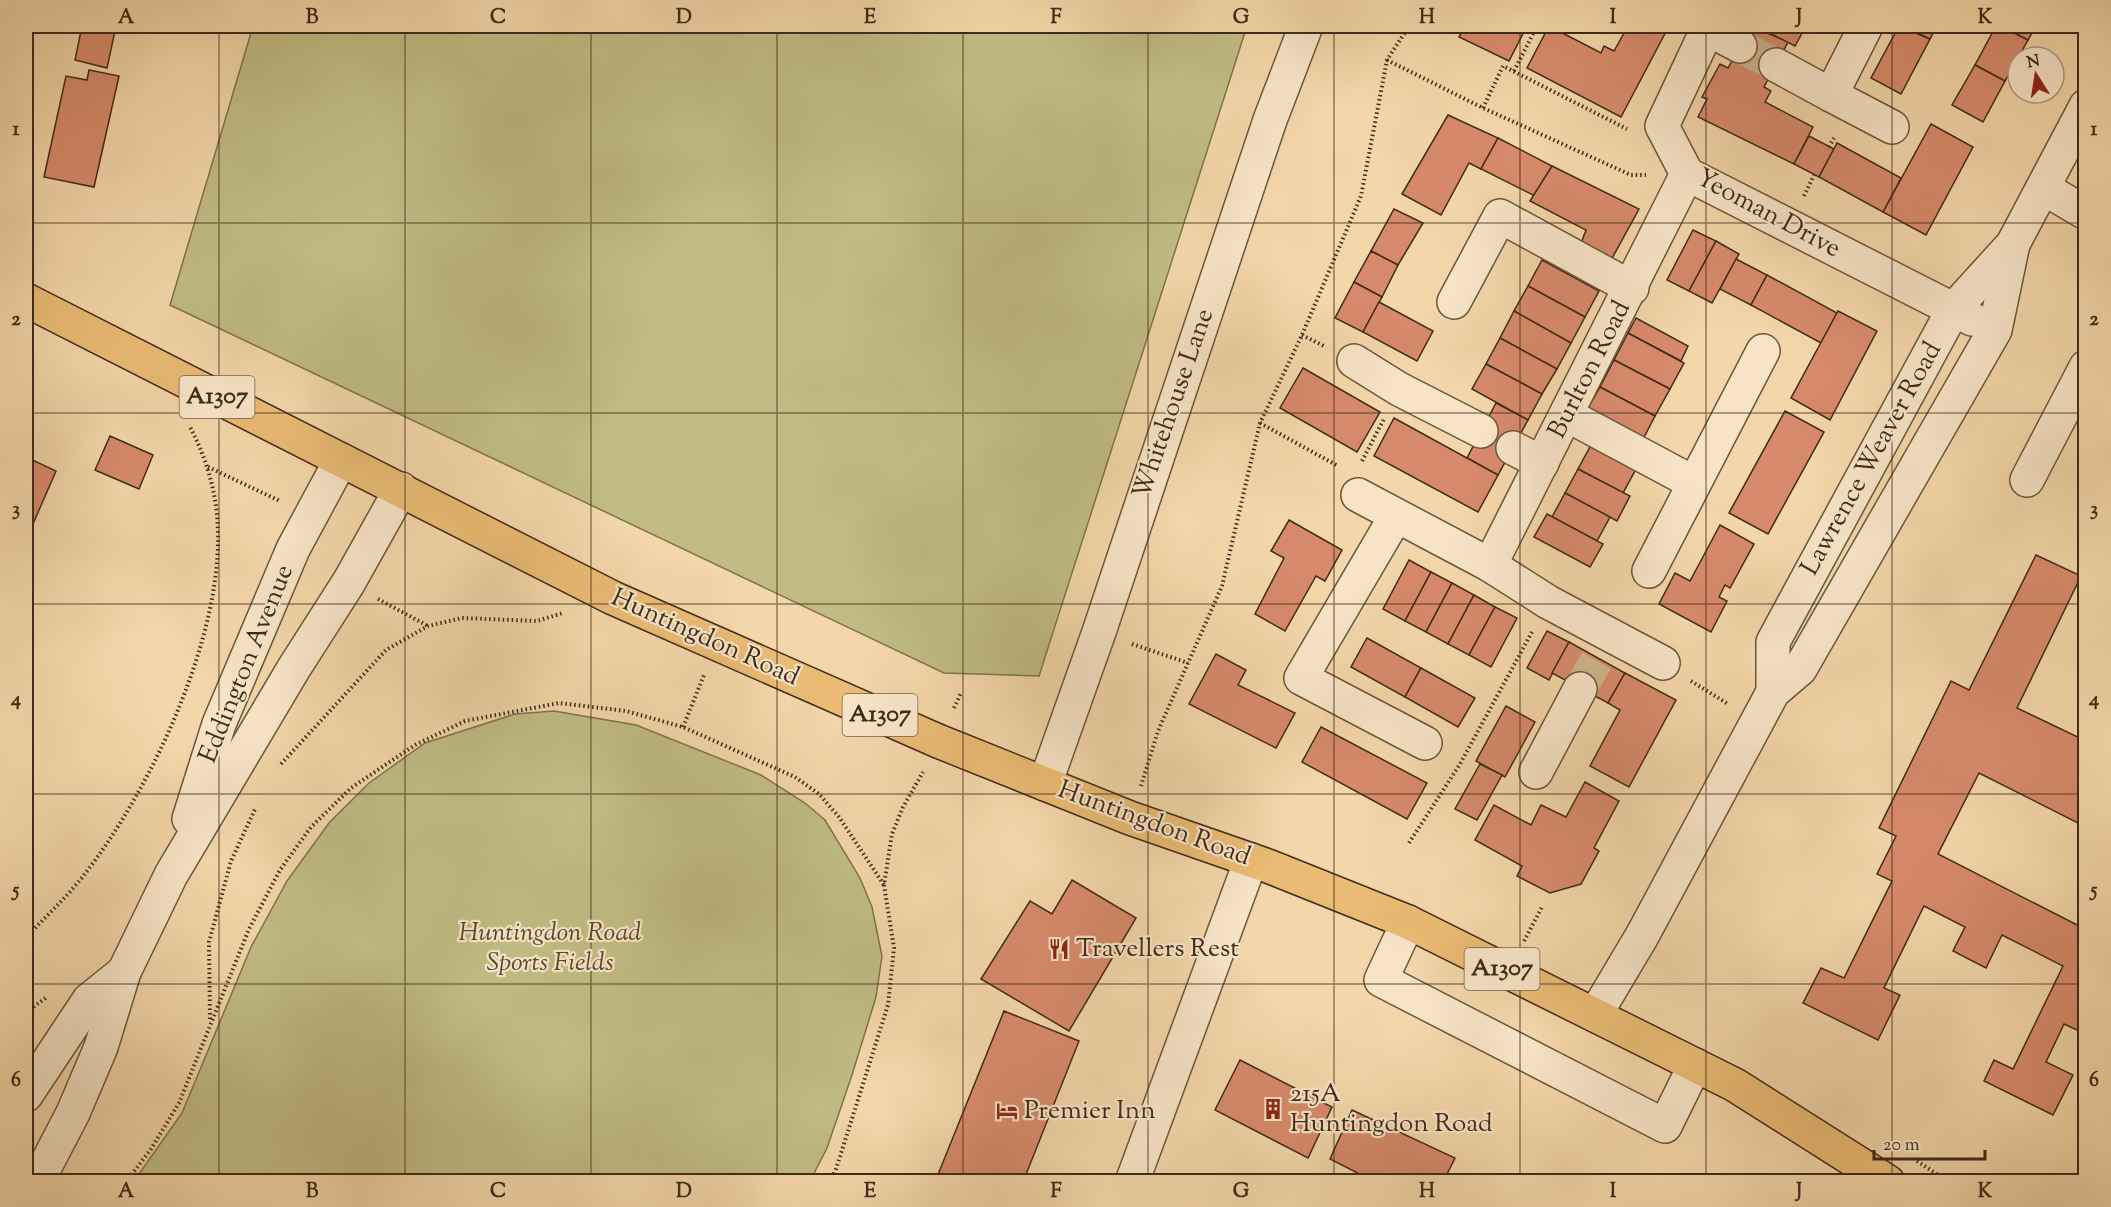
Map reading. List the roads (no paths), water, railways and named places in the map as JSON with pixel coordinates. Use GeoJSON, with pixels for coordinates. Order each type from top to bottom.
{"type":"FeatureCollection","features":[{"type":"Feature","properties":{"kind":"main road","name":"Huntingdon Road"},"geometry":{"type":"LineString","coordinates":[[26,300],[613,598],[938,741],[1130,818],[1251,860],[1408,922],[1768,1103],[1888,1182]]}},
{"type":"Feature","properties":{"kind":"street","name":"Whitehouse Lane"},"geometry":{"type":"LineString","coordinates":[[1044,784],[1099,632],[1263,142],[1306,26]]}},
{"type":"Feature","properties":{"kind":"street"},"geometry":{"type":"LineString","coordinates":[[1831,95],[1866,26]]}},
{"type":"Feature","properties":{"kind":"street"},"geometry":{"type":"LineString","coordinates":[[1706,27],[1740,46]]}},
{"type":"Feature","properties":{"kind":"street","name":"Yeoman Drive"},"geometry":{"type":"LineString","coordinates":[[1706,27],[1662,126],[1687,174],[1995,330]]}},
{"type":"Feature","properties":{"kind":"street"},"geometry":{"type":"LineString","coordinates":[[1776,64],[1892,127]]}},
{"type":"Feature","properties":{"kind":"street","name":"Lawrence Weaver Road"},"geometry":{"type":"LineString","coordinates":[[1773,692],[1773,642],[1953,310],[2013,244],[2085,106]]}},
{"type":"Feature","properties":{"kind":"street","name":"Burlton Road"},"geometry":{"type":"LineString","coordinates":[[1490,565],[1632,288],[1687,174]]}},
{"type":"Feature","properties":{"kind":"street"},"geometry":{"type":"LineString","coordinates":[[2043,188],[2085,213]]}},
{"type":"Feature","properties":{"kind":"street"},"geometry":{"type":"LineString","coordinates":[[1454,302],[1500,216],[1632,288]]}},
{"type":"Feature","properties":{"kind":"street","name":"Lawrence Weaver Road"},"geometry":{"type":"LineString","coordinates":[[1595,1016],[1642,936],[1773,692],[1800,669],[1995,330],[2013,244]]}},
{"type":"Feature","properties":{"kind":"street"},"geometry":{"type":"LineString","coordinates":[[1649,571],[1763,351]]}},
{"type":"Feature","properties":{"kind":"street"},"geometry":{"type":"LineString","coordinates":[[1354,361],[1400,389],[1481,431]]}},
{"type":"Feature","properties":{"kind":"street"},"geometry":{"type":"LineString","coordinates":[[2027,480],[2085,367]]}},
{"type":"Feature","properties":{"kind":"street"},"geometry":{"type":"LineString","coordinates":[[1567,415],[1694,483]]}},
{"type":"Feature","properties":{"kind":"street"},"geometry":{"type":"LineString","coordinates":[[1513,448],[1542,463]]}},
{"type":"Feature","properties":{"kind":"street","name":"Eddington Avenue"},"geometry":{"type":"LineString","coordinates":[[171,875],[224,713],[297,540],[341,460]]}},
{"type":"Feature","properties":{"kind":"street"},"geometry":{"type":"LineString","coordinates":[[1354,477],[1396,516],[1490,565],[1548,602],[1604,647],[1663,663]]}},
{"type":"Feature","properties":{"kind":"street","name":"Eddington Avenue"},"geometry":{"type":"LineString","coordinates":[[37,1182],[73,1113],[101,1047],[124,972],[171,875],[349,582],[401,489]]}},
{"type":"Feature","properties":{"kind":"street"},"geometry":{"type":"LineString","coordinates":[[1396,516],[1301,678],[1425,743]]}},
{"type":"Feature","properties":{"kind":"street"},"geometry":{"type":"LineString","coordinates":[[1536,772],[1580,689]]}},
{"type":"Feature","properties":{"kind":"street"},"geometry":{"type":"LineString","coordinates":[[1132,1182],[1251,860]]}},
{"type":"Feature","properties":{"kind":"street"},"geometry":{"type":"LineString","coordinates":[[1408,922],[1381,980],[1665,1126],[1695,1065]]}},
{"type":"Feature","properties":{"kind":"street"},"geometry":{"type":"LineString","coordinates":[[1154,1182],[1242,939]]}},
{"type":"Feature","properties":{"kind":"street","name":"Eddington Avenue"},"geometry":{"type":"LineString","coordinates":[[26,1095],[89,1000],[124,972]]}},
{"type":"Feature","properties":{"kind":"tunnel"},"geometry":{"type":"LineString","coordinates":[[1740,46],[1776,65]]}},
{"type":"Feature","properties":{"kind":"tunnel"},"geometry":{"type":"LineString","coordinates":[[1580,689],[1598,658]]}},
{"type":"Feature","properties":{"kind":"place","name":"Travellers Rest"},"geometry":{"type":"Point","coordinates":[1059,949]}},
{"type":"Feature","properties":{"kind":"place","name":"215A Huntingdon Road"},"geometry":{"type":"Point","coordinates":[1273,1109]}},
{"type":"Feature","properties":{"kind":"place","name":"Premier Inn"},"geometry":{"type":"Point","coordinates":[1007,1111]}},
{"type":"Feature","properties":{"kind":"park label","name":"Huntingdon Road Sports Fields"},"geometry":{"type":"Point","coordinates":[550,948]}}]}
